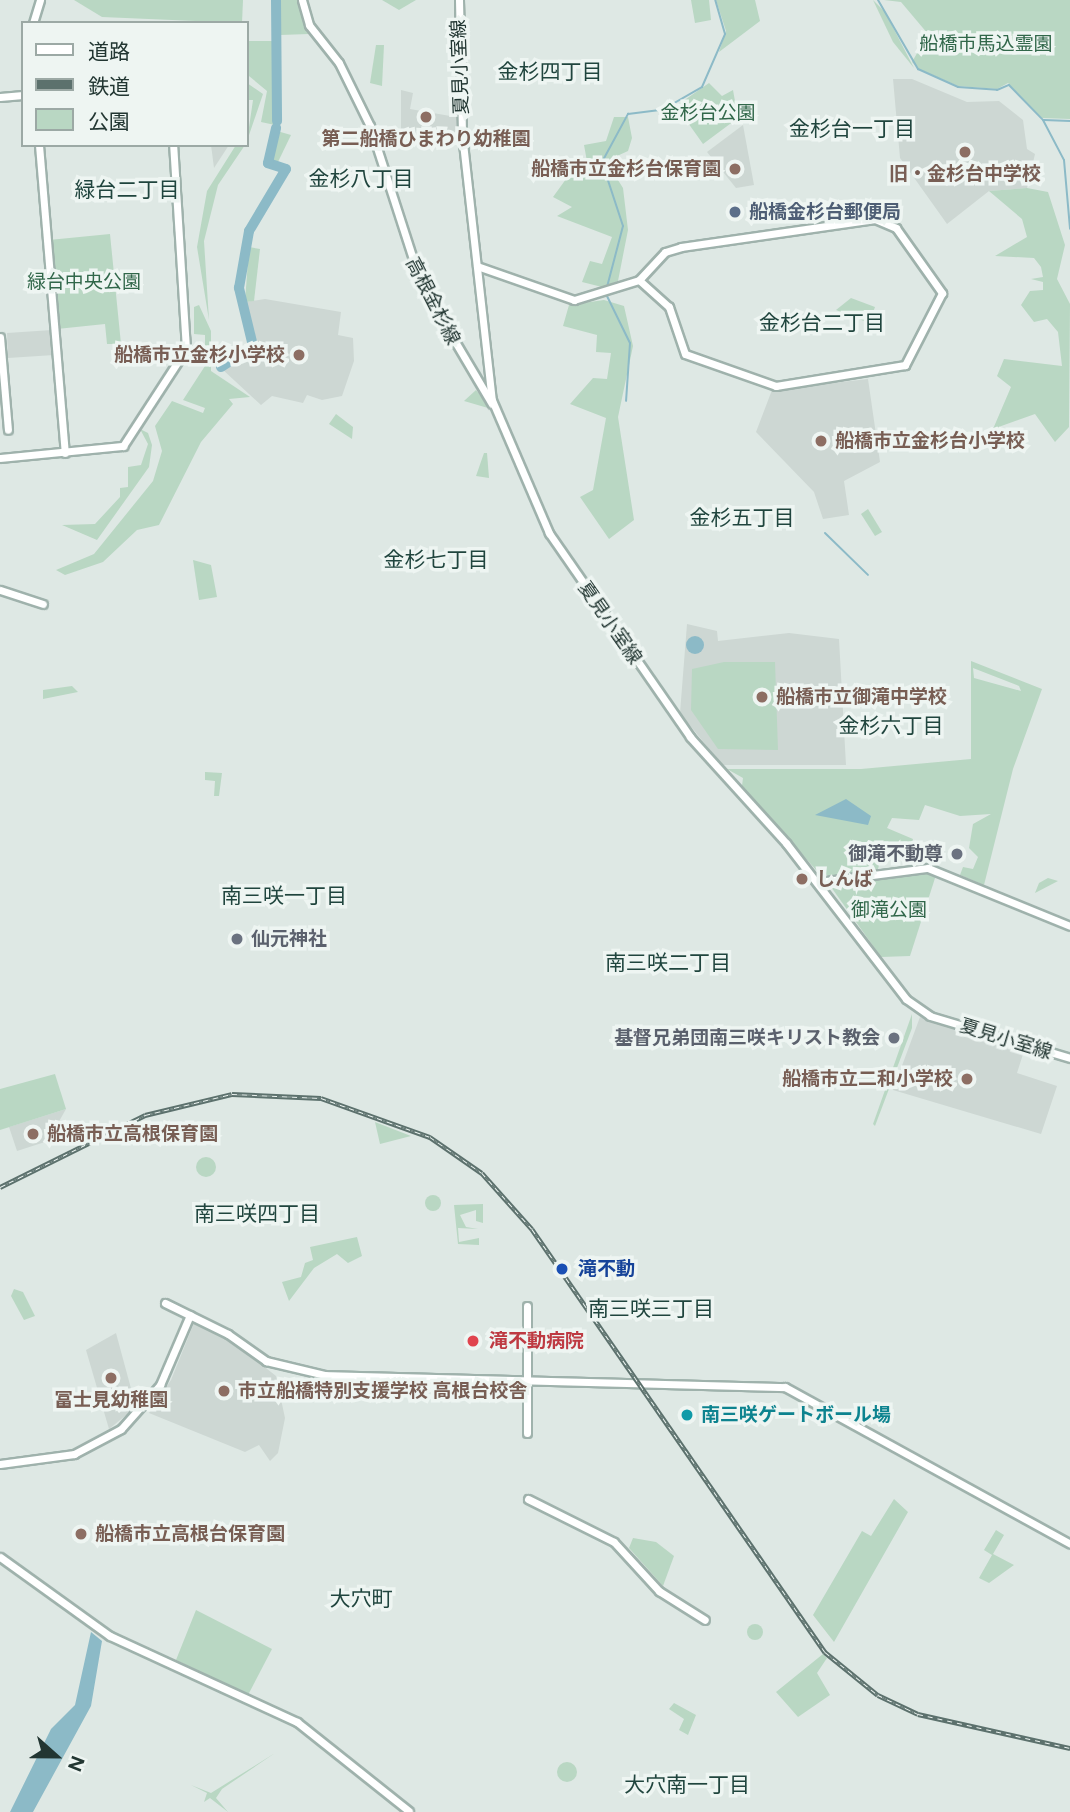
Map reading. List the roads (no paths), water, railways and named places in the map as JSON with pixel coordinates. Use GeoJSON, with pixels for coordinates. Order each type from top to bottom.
{"type":"FeatureCollection","features":[{"type":"Feature","properties":{"kind":"street"},"geometry":{"type":"LineString","coordinates":[[34,21],[40,0]]}},
{"type":"Feature","properties":{"kind":"street","name":"高根金杉線"},"geometry":{"type":"LineString","coordinates":[[302,0],[309,25],[339,63],[370,126],[421,284],[494,407]]}},
{"type":"Feature","properties":{"kind":"street","name":"夏見小室線"},"geometry":{"type":"LineString","coordinates":[[459,0],[462,134],[494,407],[533,503],[565,558],[690,737],[818,882],[919,1010],[1070,1058]]}},
{"type":"Feature","properties":{"kind":"street"},"geometry":{"type":"LineString","coordinates":[[0,97],[21,95]]}},
{"type":"Feature","properties":{"kind":"street"},"geometry":{"type":"LineString","coordinates":[[39,147],[65,453]]}},
{"type":"Feature","properties":{"kind":"street"},"geometry":{"type":"LineString","coordinates":[[0,458],[122,446],[188,345],[173,147]]}},
{"type":"Feature","properties":{"kind":"street"},"geometry":{"type":"LineString","coordinates":[[477,266],[574,300],[639,280],[658,258],[681,247],[875,219],[896,228],[942,293],[905,365],[776,386],[685,354],[669,307],[639,280]]}},
{"type":"Feature","properties":{"kind":"street"},"geometry":{"type":"LineString","coordinates":[[0,338],[8,430]]}},
{"type":"Feature","properties":{"kind":"street"},"geometry":{"type":"LineString","coordinates":[[0,590],[43,604]]}},
{"type":"Feature","properties":{"kind":"street"},"geometry":{"type":"LineString","coordinates":[[818,882],[928,868],[1070,926]]}},
{"type":"Feature","properties":{"kind":"street"},"geometry":{"type":"LineString","coordinates":[[164,1303],[190,1315],[267,1361],[306,1373],[785,1387],[1070,1544]]}},
{"type":"Feature","properties":{"kind":"street"},"geometry":{"type":"LineString","coordinates":[[527,1306],[527,1433]]}},
{"type":"Feature","properties":{"kind":"street"},"geometry":{"type":"LineString","coordinates":[[0,1464],[74,1454],[121,1429],[160,1385],[190,1315]]}},
{"type":"Feature","properties":{"kind":"street"},"geometry":{"type":"LineString","coordinates":[[528,1500],[614,1542],[659,1591],[705,1620]]}},
{"type":"Feature","properties":{"kind":"street"},"geometry":{"type":"LineString","coordinates":[[0,1557],[110,1636],[297,1722],[409,1811]]}},
{"type":"Feature","properties":{"kind":"water"},"geometry":{"type":"Polygon","coordinates":[[[691,636],[699,636],[704,645],[702,652],[691,654],[686,649],[686,641],[691,636]]]}},
{"type":"Feature","properties":{"kind":"water"},"geometry":{"type":"Polygon","coordinates":[[[846,799],[871,816],[868,825],[815,815],[846,799]]]}},
{"type":"Feature","properties":{"kind":"water"},"geometry":{"type":"Polygon","coordinates":[[[91,1632],[102,1641],[91,1706],[33,1812],[10,1812],[51,1729],[75,1705],[91,1632]]]}},
{"type":"Feature","properties":{"kind":"waterway"},"geometry":{"type":"LineString","coordinates":[[276,0],[277,121]]}},
{"type":"Feature","properties":{"kind":"waterway"},"geometry":{"type":"LineString","coordinates":[[607,287],[623,226],[602,162],[628,114],[662,110],[702,87],[725,34],[715,0]]}},
{"type":"Feature","properties":{"kind":"waterway"},"geometry":{"type":"LineString","coordinates":[[878,0],[918,69],[958,87],[997,90],[1009,85],[1043,120],[1064,160],[1070,229]]}},
{"type":"Feature","properties":{"kind":"waterway"},"geometry":{"type":"LineString","coordinates":[[1044,120],[1070,121]]}},
{"type":"Feature","properties":{"kind":"waterway"},"geometry":{"type":"LineString","coordinates":[[221,367],[253,346],[239,288],[249,231],[286,169],[268,163],[276,128]]}},
{"type":"Feature","properties":{"kind":"waterway"},"geometry":{"type":"LineString","coordinates":[[605,292],[630,343],[626,401]]}},
{"type":"Feature","properties":{"kind":"waterway"},"geometry":{"type":"LineString","coordinates":[[825,533],[868,575]]}},
{"type":"Feature","properties":{"kind":"railway"},"geometry":{"type":"LineString","coordinates":[[0,1187],[145,1115],[232,1094],[321,1098],[430,1137],[482,1173],[532,1229],[825,1652],[878,1695],[918,1714],[1070,1748]]}},
{"type":"Feature","properties":{"kind":"place","name":"第二船橋ひまわり幼稚園"},"geometry":{"type":"Point","coordinates":[426,117]}},
{"type":"Feature","properties":{"kind":"place","name":"旧・金杉台中学校"},"geometry":{"type":"Point","coordinates":[965,152]}},
{"type":"Feature","properties":{"kind":"place","name":"船橋市立金杉台保育園"},"geometry":{"type":"Point","coordinates":[735,169]}},
{"type":"Feature","properties":{"kind":"place","name":"船橋金杉台郵便局"},"geometry":{"type":"Point","coordinates":[735,212]}},
{"type":"Feature","properties":{"kind":"place","name":"船橋市立金杉小学校"},"geometry":{"type":"Point","coordinates":[299,355]}},
{"type":"Feature","properties":{"kind":"place","name":"船橋市立金杉台小学校"},"geometry":{"type":"Point","coordinates":[821,441]}},
{"type":"Feature","properties":{"kind":"place","name":"船橋市立御滝中学校"},"geometry":{"type":"Point","coordinates":[762,697]}},
{"type":"Feature","properties":{"kind":"place","name":"御滝不動尊"},"geometry":{"type":"Point","coordinates":[957,854]}},
{"type":"Feature","properties":{"kind":"place","name":"しんば"},"geometry":{"type":"Point","coordinates":[802,879]}},
{"type":"Feature","properties":{"kind":"place","name":"仙元神社"},"geometry":{"type":"Point","coordinates":[237,939]}},
{"type":"Feature","properties":{"kind":"place","name":"基督兄弟団南三咲キリスト教会"},"geometry":{"type":"Point","coordinates":[894,1038]}},
{"type":"Feature","properties":{"kind":"place","name":"船橋市立二和小学校"},"geometry":{"type":"Point","coordinates":[967,1079]}},
{"type":"Feature","properties":{"kind":"place","name":"船橋市立高根保育園"},"geometry":{"type":"Point","coordinates":[33,1134]}},
{"type":"Feature","properties":{"kind":"place","name":"滝不動"},"geometry":{"type":"Point","coordinates":[562,1269]}},
{"type":"Feature","properties":{"kind":"place","name":"滝不動病院"},"geometry":{"type":"Point","coordinates":[473,1341]}},
{"type":"Feature","properties":{"kind":"place","name":"冨士見幼稚園"},"geometry":{"type":"Point","coordinates":[111,1378]}},
{"type":"Feature","properties":{"kind":"place","name":"市立船橋特別支援学校 高根台校舎"},"geometry":{"type":"Point","coordinates":[224,1391]}},
{"type":"Feature","properties":{"kind":"place","name":"南三咲ゲートボール場"},"geometry":{"type":"Point","coordinates":[687,1415]}},
{"type":"Feature","properties":{"kind":"place","name":"船橋市立高根台保育園"},"geometry":{"type":"Point","coordinates":[81,1534]}},
{"type":"Feature","properties":{"kind":"district","name":"金杉四丁目"},"geometry":{"type":"Point","coordinates":[550,72]}},
{"type":"Feature","properties":{"kind":"district","name":"金杉台一丁目"},"geometry":{"type":"Point","coordinates":[852,129]}},
{"type":"Feature","properties":{"kind":"district","name":"金杉八丁目"},"geometry":{"type":"Point","coordinates":[361,179]}},
{"type":"Feature","properties":{"kind":"district","name":"緑台二丁目"},"geometry":{"type":"Point","coordinates":[127,190]}},
{"type":"Feature","properties":{"kind":"district","name":"金杉台二丁目"},"geometry":{"type":"Point","coordinates":[822,323]}},
{"type":"Feature","properties":{"kind":"district","name":"金杉五丁目"},"geometry":{"type":"Point","coordinates":[742,518]}},
{"type":"Feature","properties":{"kind":"district","name":"金杉七丁目"},"geometry":{"type":"Point","coordinates":[436,560]}},
{"type":"Feature","properties":{"kind":"district","name":"金杉六丁目"},"geometry":{"type":"Point","coordinates":[891,726]}},
{"type":"Feature","properties":{"kind":"district","name":"南三咲一丁目"},"geometry":{"type":"Point","coordinates":[284,896]}},
{"type":"Feature","properties":{"kind":"district","name":"南三咲二丁目"},"geometry":{"type":"Point","coordinates":[668,963]}},
{"type":"Feature","properties":{"kind":"district","name":"南三咲四丁目"},"geometry":{"type":"Point","coordinates":[257,1214]}},
{"type":"Feature","properties":{"kind":"district","name":"南三咲三丁目"},"geometry":{"type":"Point","coordinates":[651,1309]}},
{"type":"Feature","properties":{"kind":"district","name":"大穴町"},"geometry":{"type":"Point","coordinates":[361,1599]}},
{"type":"Feature","properties":{"kind":"district","name":"大穴南一丁目"},"geometry":{"type":"Point","coordinates":[687,1785]}},
{"type":"Feature","properties":{"kind":"park label","name":"船橋市馬込霊園"},"geometry":{"type":"Point","coordinates":[986,44]}},
{"type":"Feature","properties":{"kind":"park label","name":"金杉台公園"},"geometry":{"type":"Point","coordinates":[708,113]}},
{"type":"Feature","properties":{"kind":"park label","name":"緑台中央公園"},"geometry":{"type":"Point","coordinates":[84,282]}},
{"type":"Feature","properties":{"kind":"park label","name":"御滝公園"},"geometry":{"type":"Point","coordinates":[889,910]}}]}
